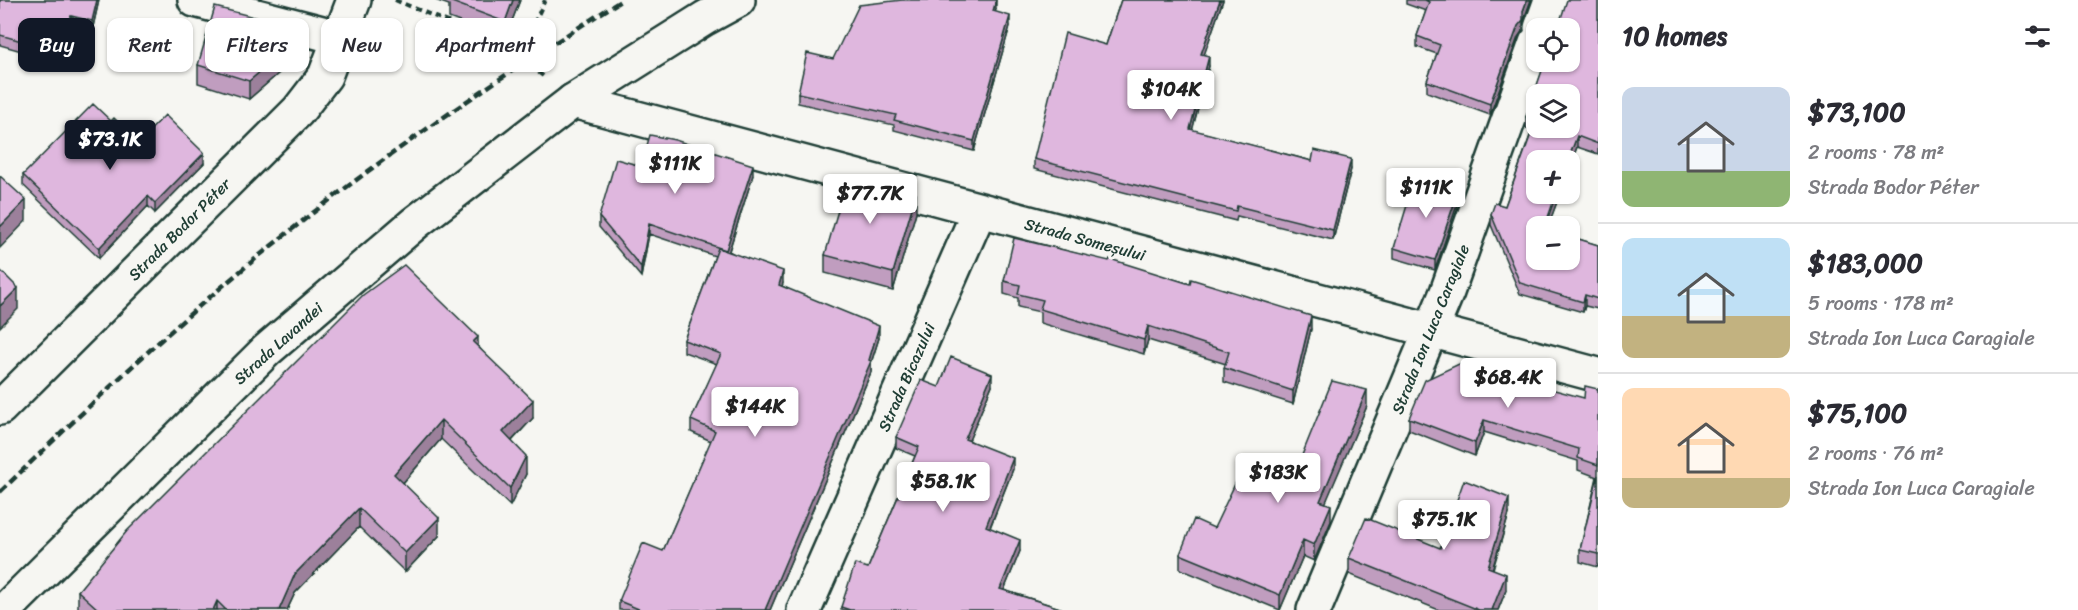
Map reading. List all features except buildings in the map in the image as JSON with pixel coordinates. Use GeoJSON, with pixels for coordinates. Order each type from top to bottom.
{"type":"FeatureCollection","features":[{"type":"Feature","properties":{"kind":"street"},"geometry":{"type":"LineString","coordinates":[[195,0],[321,33]]}},
{"type":"Feature","properties":{"kind":"street","name":"Strada Bodor Péter"},"geometry":{"type":"LineString","coordinates":[[348,18],[354,0]]}},
{"type":"Feature","properties":{"kind":"street","name":"Strada Lavandei"},"geometry":{"type":"LineString","coordinates":[[5,610],[267,350],[415,223],[573,101],[705,18],[738,0]]}},
{"type":"Feature","properties":{"kind":"street"},"geometry":{"type":"LineString","coordinates":[[1545,18],[1551,0]]}},
{"type":"Feature","properties":{"kind":"street","name":"Strada Ion Luca Caragiale"},"geometry":{"type":"LineString","coordinates":[[1314,610],[1447,292],[1526,71]]}},
{"type":"Feature","properties":{"kind":"street","name":"Strada Bodor Péter"},"geometry":{"type":"LineString","coordinates":[[0,408],[298,111],[327,72]]}},
{"type":"Feature","properties":{"kind":"street","name":"Strada Someșului"},"geometry":{"type":"LineString","coordinates":[[573,101],[1598,375]]}},
{"type":"Feature","properties":{"kind":"street","name":"Strada Bicazului"},"geometry":{"type":"LineString","coordinates":[[804,610],[979,211]]}},
{"type":"Feature","properties":{"kind":"path"},"geometry":{"type":"LineString","coordinates":[[394,0],[506,46],[530,32],[545,0]]}},
{"type":"Feature","properties":{"kind":"railway"},"geometry":{"type":"LineString","coordinates":[[0,492],[163,338],[230,279],[308,217],[395,151],[530,59],[622,0]]}}]}
